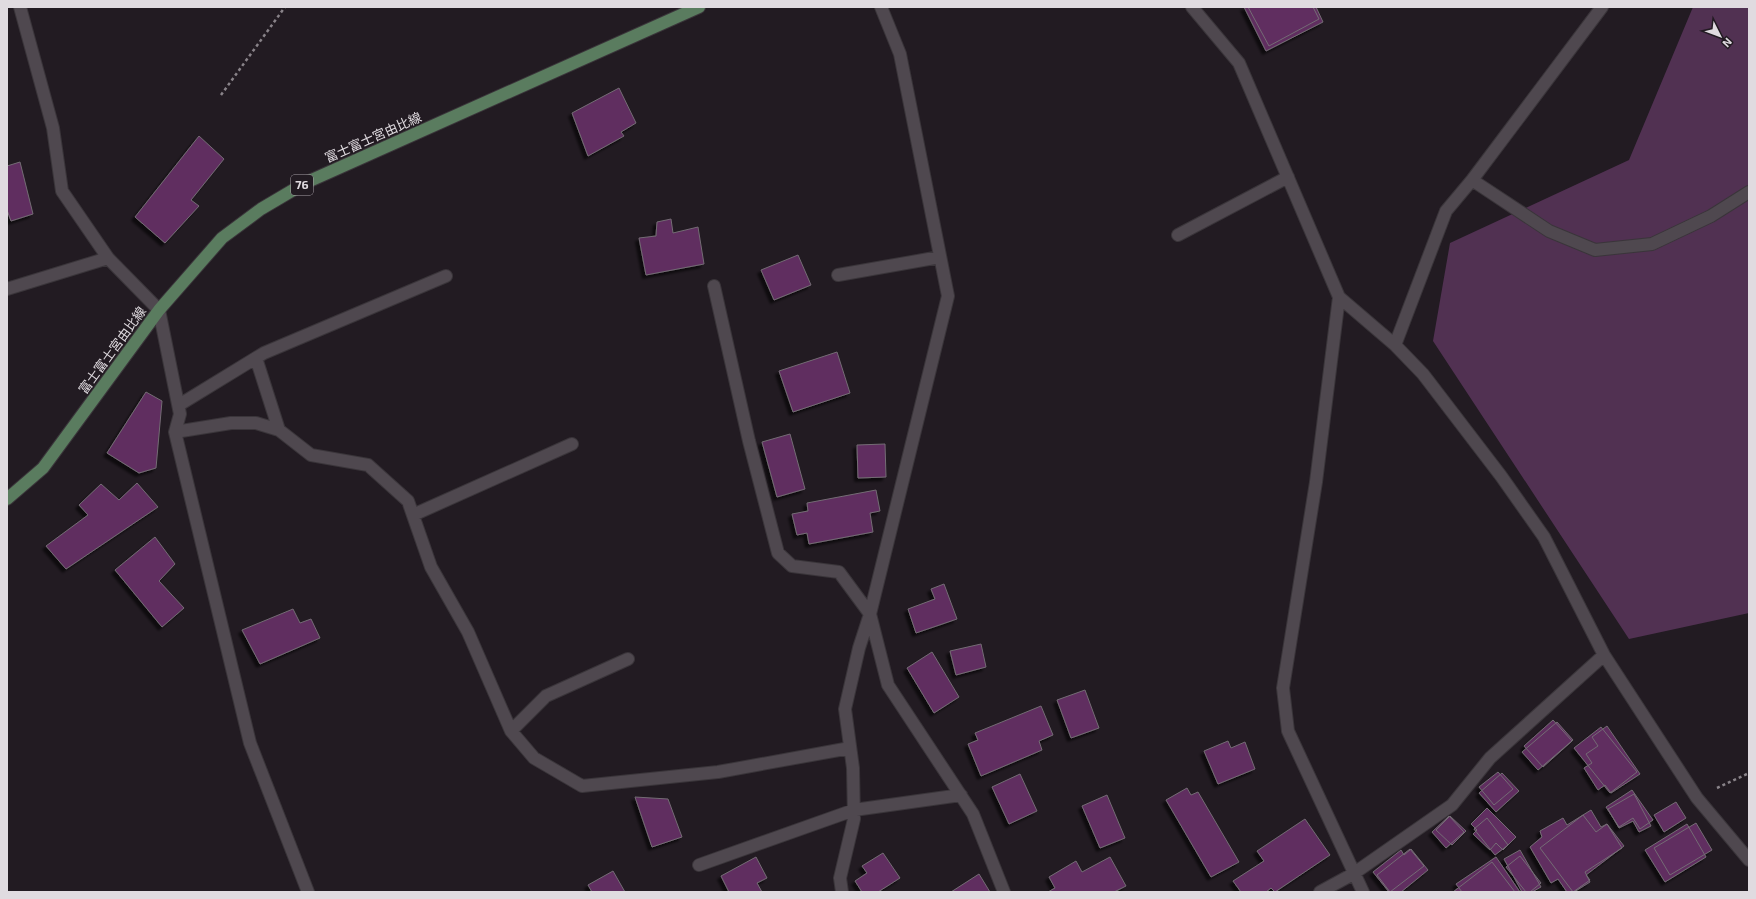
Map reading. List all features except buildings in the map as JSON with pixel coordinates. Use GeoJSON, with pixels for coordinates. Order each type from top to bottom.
{"type":"FeatureCollection","features":[{"type":"Feature","properties":{"kind":"main road","name":"富士富士宮由比線"},"geometry":{"type":"LineString","coordinates":[[7,499],[44,468],[159,310],[222,238],[261,209],[305,183],[700,7]]}},
{"type":"Feature","properties":{"kind":"street"},"geometry":{"type":"LineString","coordinates":[[20,7],[53,128],[62,191],[108,258],[159,310],[179,405],[180,414],[174,432],[250,743],[308,892]]}},
{"type":"Feature","properties":{"kind":"street"},"geometry":{"type":"LineString","coordinates":[[842,892],[840,878],[854,819],[853,768],[845,709],[870,614],[948,296],[900,54],[881,7]]}},
{"type":"Feature","properties":{"kind":"street"},"geometry":{"type":"LineString","coordinates":[[1192,7],[1239,63],[1339,297],[1395,345],[1423,374],[1502,476],[1544,537],[1604,655],[1697,798],[1749,860]]}},
{"type":"Feature","properties":{"kind":"street"},"geometry":{"type":"LineString","coordinates":[[1395,345],[1446,211],[1472,180],[1602,7]]}},
{"type":"Feature","properties":{"kind":"street"},"geometry":{"type":"LineString","coordinates":[[1178,235],[1288,177]]}},
{"type":"Feature","properties":{"kind":"street"},"geometry":{"type":"LineString","coordinates":[[1472,180],[1549,231],[1595,250],[1652,244],[1710,216],[1749,192]]}},
{"type":"Feature","properties":{"kind":"street"},"geometry":{"type":"LineString","coordinates":[[838,275],[940,257]]}},
{"type":"Feature","properties":{"kind":"street"},"geometry":{"type":"LineString","coordinates":[[7,288],[108,258]]}},
{"type":"Feature","properties":{"kind":"street"},"geometry":{"type":"LineString","coordinates":[[179,405],[264,353],[446,276]]}},
{"type":"Feature","properties":{"kind":"street"},"geometry":{"type":"LineString","coordinates":[[714,286],[749,441],[778,553],[792,566],[839,572],[870,614],[888,685],[973,814],[1004,892]]}},
{"type":"Feature","properties":{"kind":"street"},"geometry":{"type":"LineString","coordinates":[[1339,297],[1316,482],[1283,688],[1288,732],[1353,874],[1363,892]]}},
{"type":"Feature","properties":{"kind":"street"},"geometry":{"type":"LineString","coordinates":[[256,358],[279,430]]}},
{"type":"Feature","properties":{"kind":"street"},"geometry":{"type":"LineString","coordinates":[[174,432],[231,423],[256,423],[279,430],[311,455],[368,465],[408,501],[431,567],[468,632],[511,731],[534,758],[582,786],[718,772],[850,748]]}},
{"type":"Feature","properties":{"kind":"street"},"geometry":{"type":"LineString","coordinates":[[413,515],[572,444]]}},
{"type":"Feature","properties":{"kind":"street"},"geometry":{"type":"LineString","coordinates":[[1320,892],[1353,874],[1452,804],[1490,758],[1604,655]]}},
{"type":"Feature","properties":{"kind":"street"},"geometry":{"type":"LineString","coordinates":[[511,731],[546,696],[628,659]]}},
{"type":"Feature","properties":{"kind":"street"},"geometry":{"type":"LineString","coordinates":[[698,865],[854,810],[961,795]]}},
{"type":"Feature","properties":{"kind":"path"},"geometry":{"type":"LineString","coordinates":[[221,95],[285,7]]}},
{"type":"Feature","properties":{"kind":"path"},"geometry":{"type":"LineString","coordinates":[[1697,798],[1749,773]]}},
{"type":"Feature","properties":{"kind":"shaded area"},"geometry":{"type":"Polygon","coordinates":[[[1693,7],[1749,7],[1749,613],[1629,639],[1433,341],[1450,243],[1629,160],[1693,7]]]}}]}
